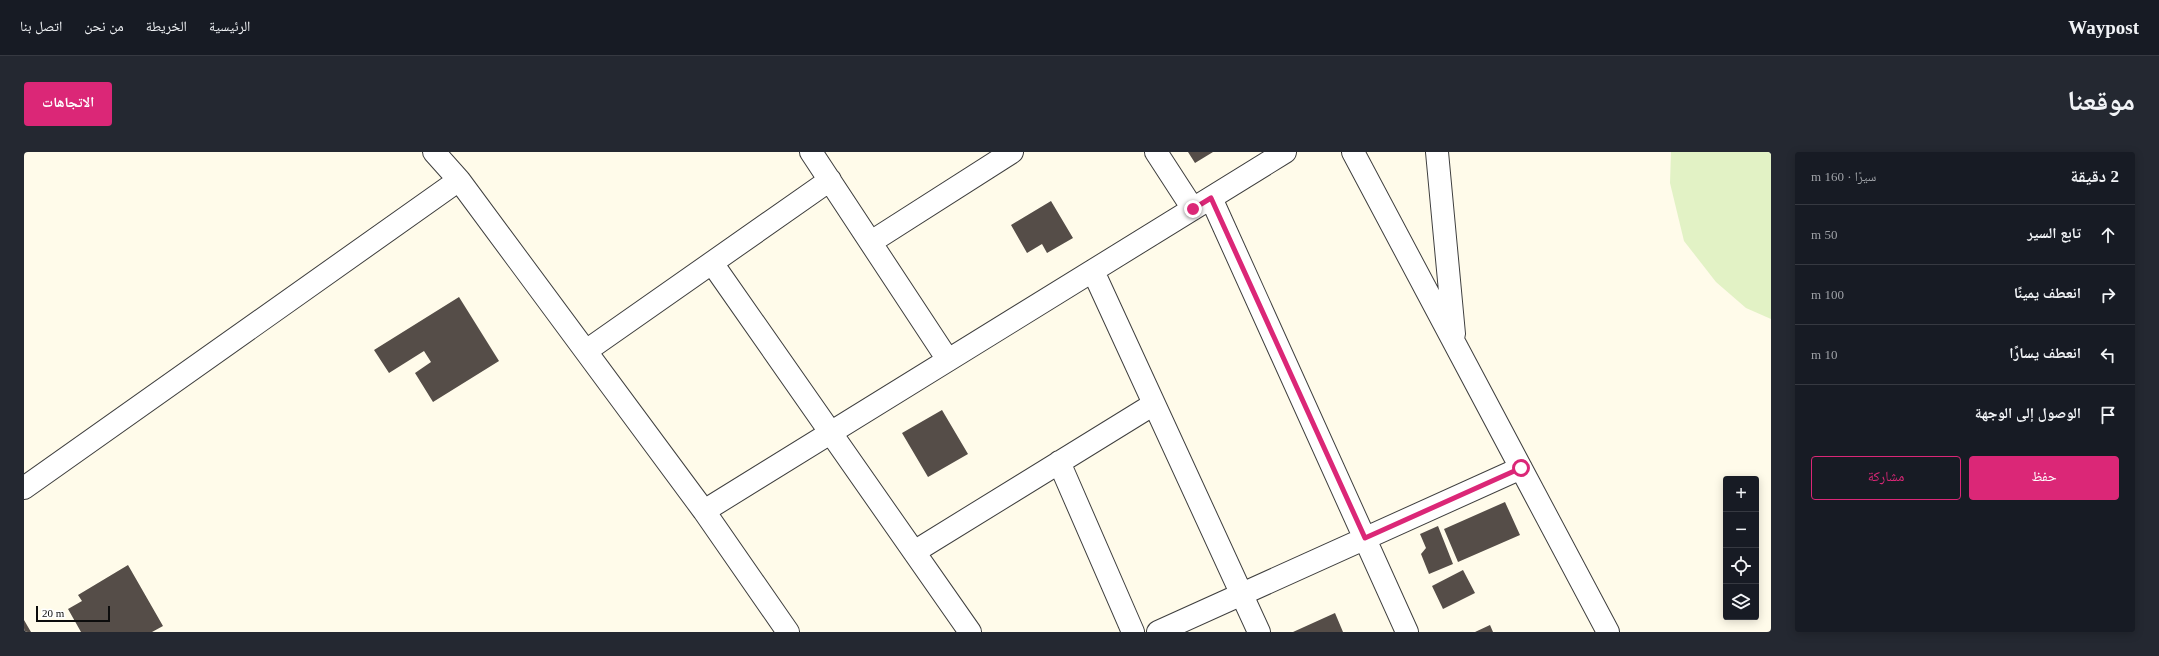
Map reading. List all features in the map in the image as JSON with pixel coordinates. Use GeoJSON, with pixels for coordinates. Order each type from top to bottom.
{"type":"FeatureCollection","features":[{"type":"Feature","properties":{"kind":"street"},"geometry":{"type":"LineString","coordinates":[[434,152],[459,180],[586,351],[704,511],[788,632]]}},
{"type":"Feature","properties":{"kind":"street"},"geometry":{"type":"LineString","coordinates":[[811,152],[948,360]]}},
{"type":"Feature","properties":{"kind":"street"},"geometry":{"type":"LineString","coordinates":[[871,242],[1012,152]]}},
{"type":"Feature","properties":{"kind":"street"},"geometry":{"type":"LineString","coordinates":[[1156,152],[1193,209]]}},
{"type":"Feature","properties":{"kind":"street"},"geometry":{"type":"LineString","coordinates":[[704,511],[1285,152]]}},
{"type":"Feature","properties":{"kind":"street"},"geometry":{"type":"LineString","coordinates":[[1353,152],[1608,632]]}},
{"type":"Feature","properties":{"kind":"street"},"geometry":{"type":"LineString","coordinates":[[1437,152],[1456,345]]}},
{"type":"Feature","properties":{"kind":"street"},"geometry":{"type":"LineString","coordinates":[[24,488],[459,180]]}},
{"type":"Feature","properties":{"kind":"street"},"geometry":{"type":"LineString","coordinates":[[586,351],[830,180]]}},
{"type":"Feature","properties":{"kind":"street"},"geometry":{"type":"LineString","coordinates":[[1211,198],[1408,632]]}},
{"type":"Feature","properties":{"kind":"street"},"geometry":{"type":"LineString","coordinates":[[712,263],[970,632]]}},
{"type":"Feature","properties":{"kind":"street"},"geometry":{"type":"LineString","coordinates":[[1093,271],[1259,632]]}},
{"type":"Feature","properties":{"kind":"street"},"geometry":{"type":"LineString","coordinates":[[914,552],[1154,404]]}},
{"type":"Feature","properties":{"kind":"street"},"geometry":{"type":"LineString","coordinates":[[1059,462],[1133,632]]}},
{"type":"Feature","properties":{"kind":"street"},"geometry":{"type":"LineString","coordinates":[[1158,632],[1521,468]]}},
{"type":"Feature","properties":{"kind":"green space"},"geometry":{"type":"Polygon","coordinates":[[[1671,152],[1771,152],[1771,319],[1746,308],[1716,282],[1684,241],[1670,183],[1671,152]]]}},
{"type":"Feature","properties":{"kind":"building"},"geometry":{"type":"Polygon","coordinates":[[[1188,152],[1213,152],[1195,163],[1188,152]]]}},
{"type":"Feature","properties":{"kind":"building"},"geometry":{"type":"Polygon","coordinates":[[[1051,201],[1073,238],[1047,253],[1042,244],[1027,253],[1011,225],[1051,201]]]}},
{"type":"Feature","properties":{"kind":"building"},"geometry":{"type":"Polygon","coordinates":[[[459,297],[499,361],[433,402],[415,373],[431,362],[424,351],[389,373],[374,350],[459,297]]]}},
{"type":"Feature","properties":{"kind":"building"},"geometry":{"type":"Polygon","coordinates":[[[942,410],[968,454],[928,477],[902,433],[942,410]]]}},
{"type":"Feature","properties":{"kind":"building"},"geometry":{"type":"Polygon","coordinates":[[[1505,502],[1520,535],[1458,562],[1444,529],[1505,502]]]}},
{"type":"Feature","properties":{"kind":"building"},"geometry":{"type":"Polygon","coordinates":[[[1438,526],[1453,564],[1429,574],[1421,554],[1426,548],[1420,534],[1438,526]]]}},
{"type":"Feature","properties":{"kind":"building"},"geometry":{"type":"Polygon","coordinates":[[[128,565],[163,626],[152,632],[81,632],[68,609],[82,601],[78,595],[128,565]]]}},
{"type":"Feature","properties":{"kind":"building"},"geometry":{"type":"Polygon","coordinates":[[[1463,570],[1475,593],[1443,609],[1432,586],[1463,570]]]}},
{"type":"Feature","properties":{"kind":"building"},"geometry":{"type":"Polygon","coordinates":[[[1335,613],[1343,632],[1293,632],[1335,613]]]}},
{"type":"Feature","properties":{"kind":"building"},"geometry":{"type":"Polygon","coordinates":[[[24,620],[31,632],[24,632],[24,620]]]}},
{"type":"Feature","properties":{"kind":"building"},"geometry":{"type":"Polygon","coordinates":[[[1490,625],[1493,632],[1475,632],[1490,625]]]}},
{"type":"Feature","properties":{"kind":"route"},"geometry":{"type":"LineString","coordinates":[[1193,209],[1211,198],[1365,538],[1521,468]]}}]}
